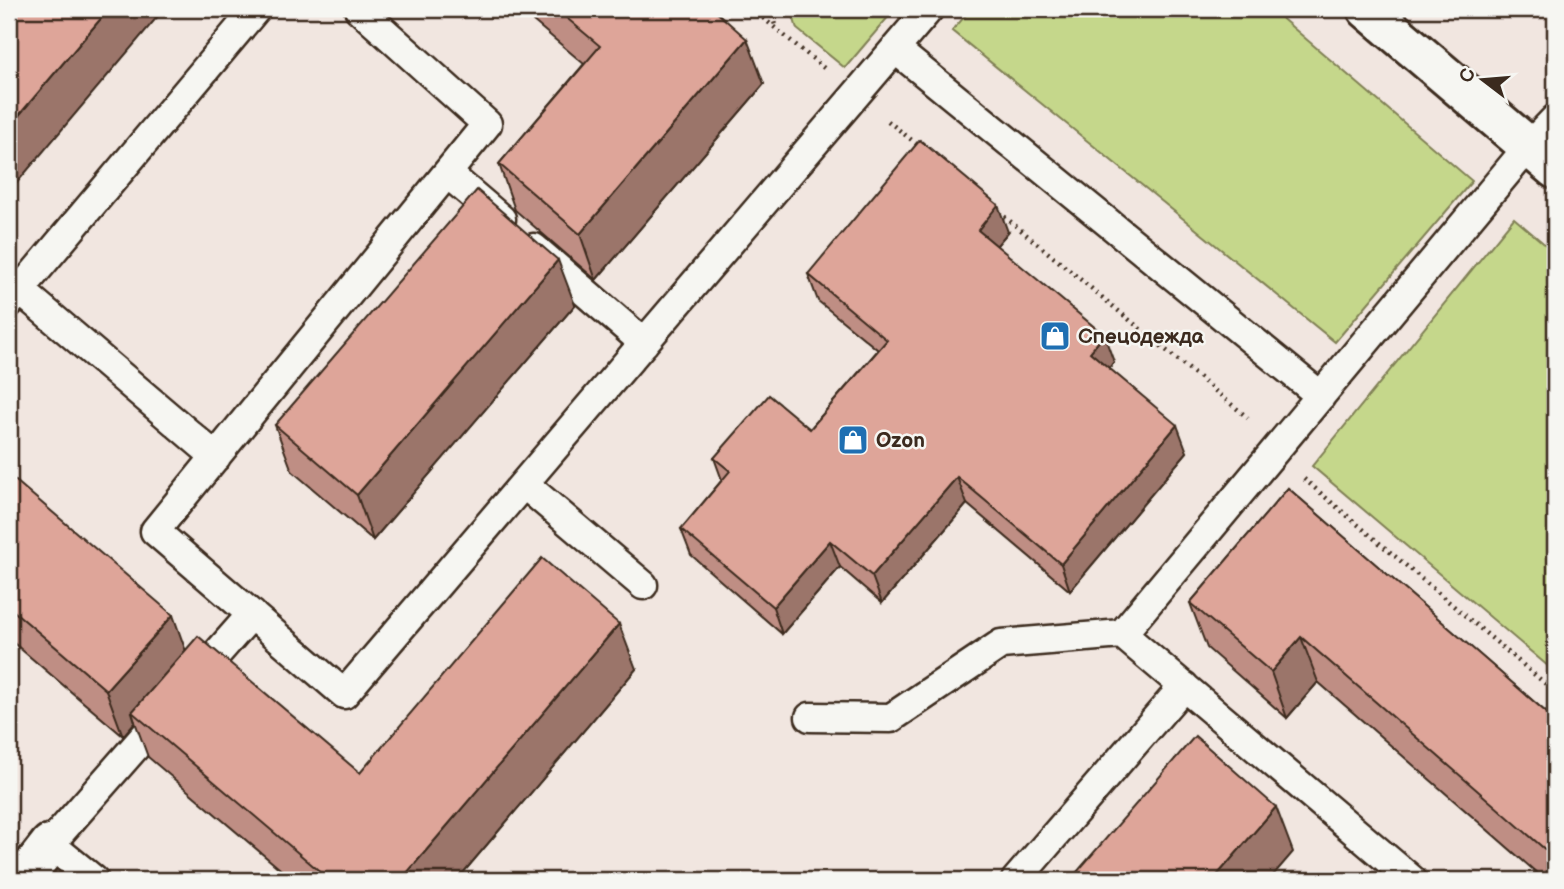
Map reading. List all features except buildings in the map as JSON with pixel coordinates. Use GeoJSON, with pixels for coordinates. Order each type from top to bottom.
{"type":"FeatureCollection","features":[{"type":"Feature","properties":{"kind":"main road"},"geometry":{"type":"LineString","coordinates":[[1367,9],[1542,158]]}},
{"type":"Feature","properties":{"kind":"main road"},"geometry":{"type":"LineString","coordinates":[[22,880],[50,845]]}},
{"type":"Feature","properties":{"kind":"lane"},"geometry":{"type":"LineString","coordinates":[[216,457],[15,297],[256,9]]}},
{"type":"Feature","properties":{"kind":"lane"},"geometry":{"type":"LineString","coordinates":[[359,9],[487,124],[155,531],[344,694],[929,9]]}},
{"type":"Feature","properties":{"kind":"lane"},"geometry":{"type":"LineString","coordinates":[[895,49],[1321,396]]}},
{"type":"Feature","properties":{"kind":"lane"},"geometry":{"type":"LineString","coordinates":[[1122,634],[1321,396],[1542,158],[1555,119]]}},
{"type":"Feature","properties":{"kind":"lane"},"geometry":{"type":"LineString","coordinates":[[447,173],[644,343]]}},
{"type":"Feature","properties":{"kind":"lane"},"geometry":{"type":"LineString","coordinates":[[524,484],[643,585]]}},
{"type":"Feature","properties":{"kind":"lane"},"geometry":{"type":"LineString","coordinates":[[94,880],[50,845],[252,614]]}},
{"type":"Feature","properties":{"kind":"lane"},"geometry":{"type":"LineString","coordinates":[[810,717],[891,718],[1001,644],[1122,634],[1412,880]]}},
{"type":"Feature","properties":{"kind":"lane"},"geometry":{"type":"LineString","coordinates":[[1016,880],[1184,686]]}},
{"type":"Feature","properties":{"kind":"path"},"geometry":{"type":"LineString","coordinates":[[752,9],[919,146]]}},
{"type":"Feature","properties":{"kind":"path"},"geometry":{"type":"LineString","coordinates":[[770,9],[776,28]]}},
{"type":"Feature","properties":{"kind":"path"},"geometry":{"type":"LineString","coordinates":[[993,207],[1246,416],[1308,483],[1555,691]]}},
{"type":"Feature","properties":{"kind":"green space"},"geometry":{"type":"Polygon","coordinates":[[[791,9],[895,9],[845,68],[797,29],[791,9]]]}},
{"type":"Feature","properties":{"kind":"green space"},"geometry":{"type":"Polygon","coordinates":[[[971,9],[1271,9],[1472,181],[1335,342],[952,31],[971,9]]]}},
{"type":"Feature","properties":{"kind":"green space"},"geometry":{"type":"Polygon","coordinates":[[[1514,218],[1555,253],[1555,672],[1312,466],[1514,218]]]}},
{"type":"Feature","properties":{"kind":"place","name":"Спецодежда"},"geometry":{"type":"Point","coordinates":[1055,336]}},
{"type":"Feature","properties":{"kind":"place","name":"Ozon"},"geometry":{"type":"Point","coordinates":[853,440]}}]}
